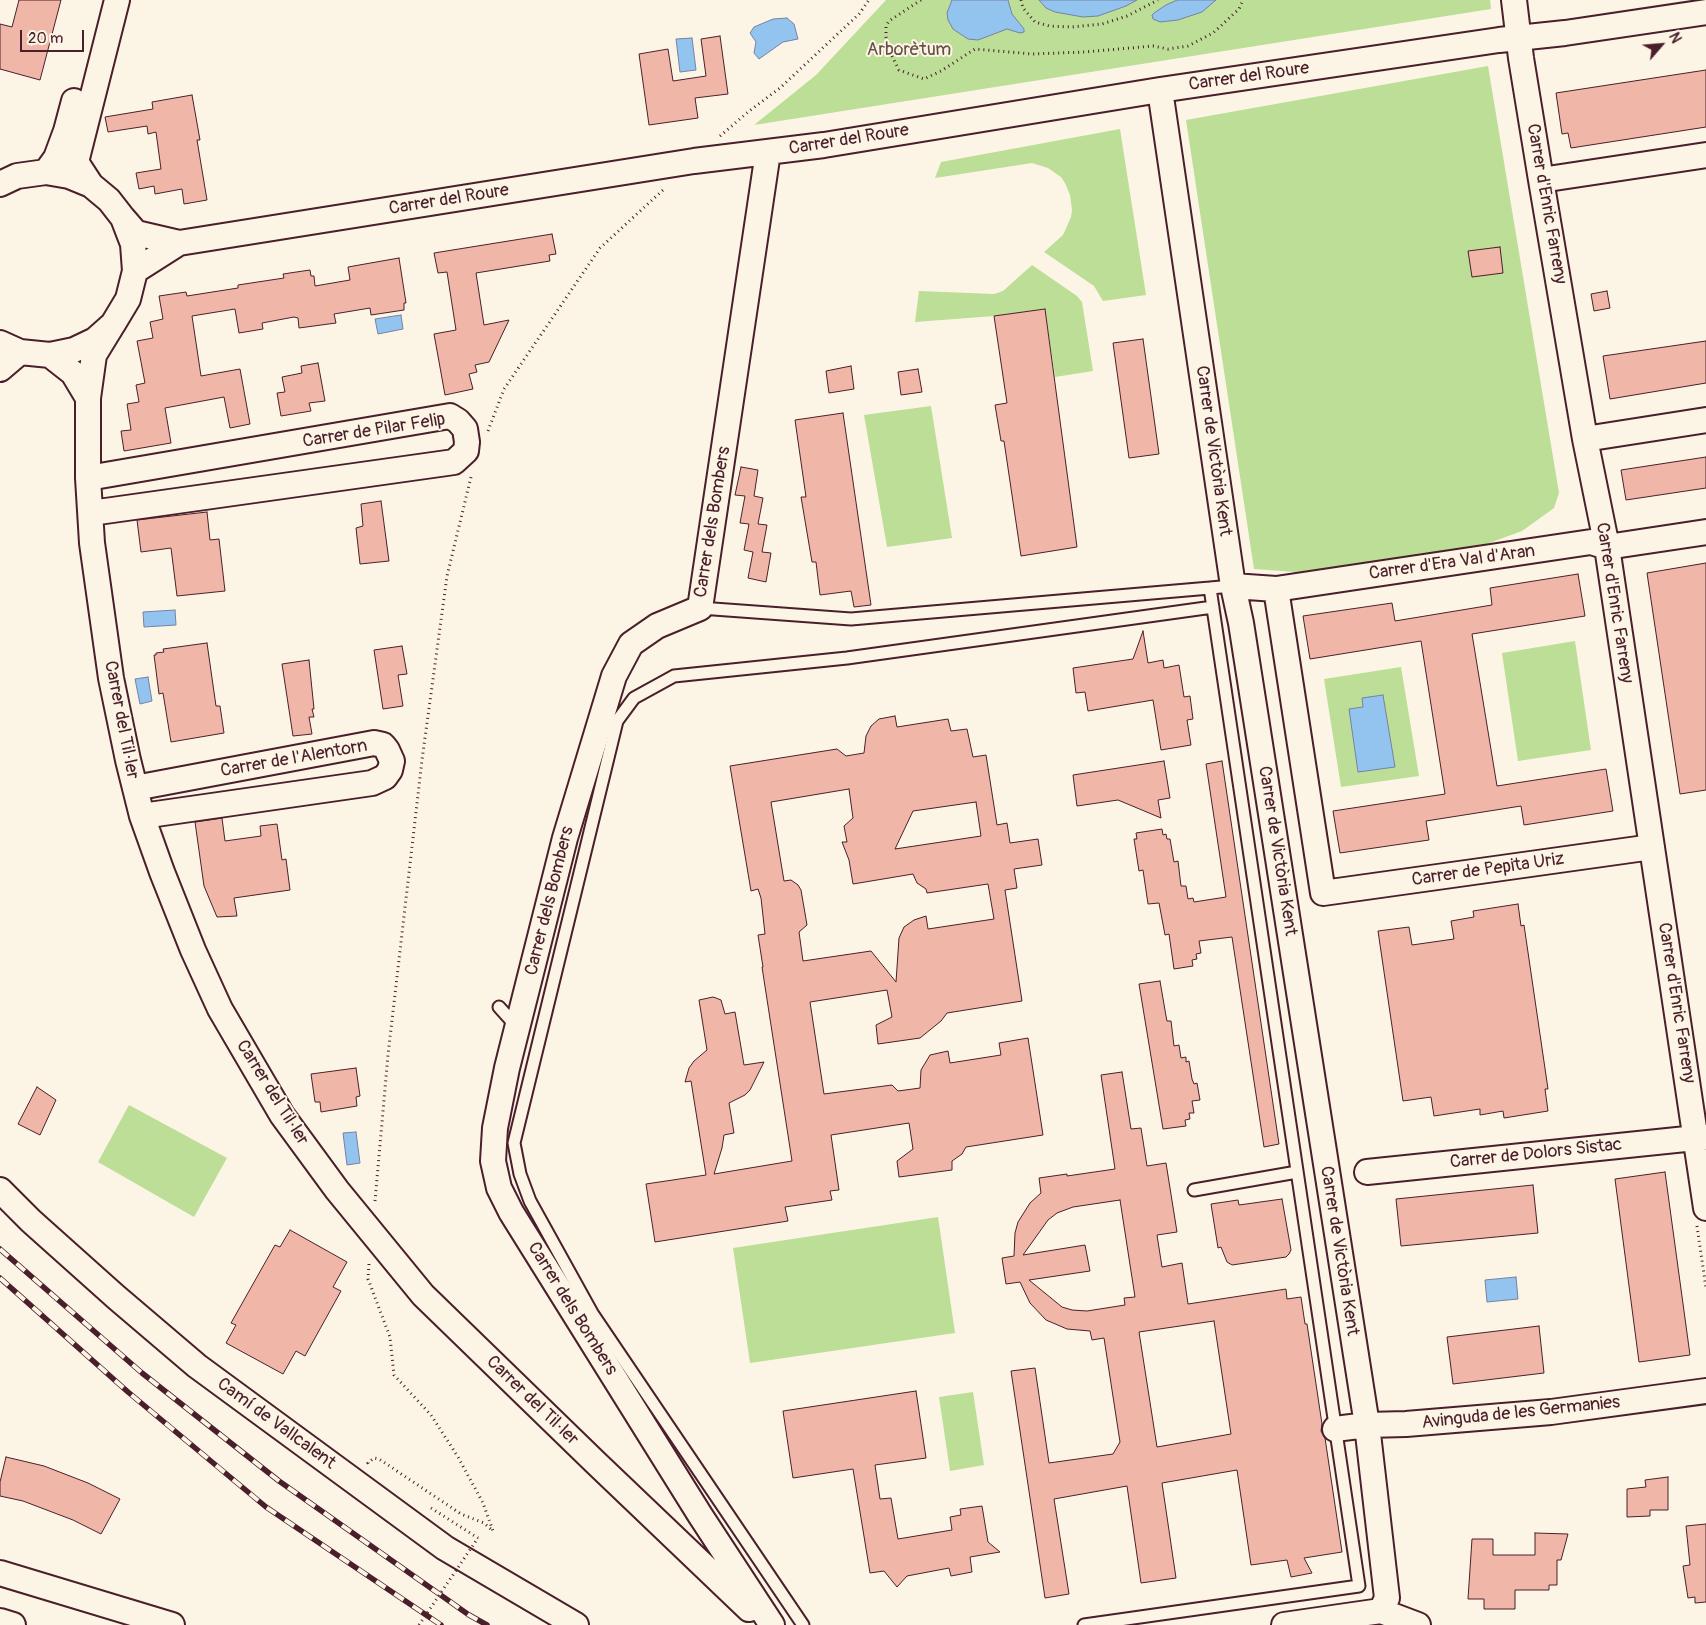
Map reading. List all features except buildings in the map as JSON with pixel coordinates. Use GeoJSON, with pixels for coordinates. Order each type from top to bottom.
{"type":"FeatureCollection","features":[{"type":"Feature","properties":{"kind":"street"},"geometry":{"type":"LineString","coordinates":[[46,172],[56,158],[66,131],[100,0]]}},
{"type":"Feature","properties":{"kind":"street"},"geometry":{"type":"LineString","coordinates":[[91,186],[76,162],[116,0]]}},
{"type":"Feature","properties":{"kind":"street","name":"Carrer d'Enric Farreny"},"geometry":{"type":"LineString","coordinates":[[1514,0],[1542,180],[1586,439],[1607,546],[1652,847],[1701,1137],[1706,1208]]}},
{"type":"Feature","properties":{"kind":"street","name":"Carrer del Roure"},"geometry":{"type":"LineString","coordinates":[[123,218],[136,233],[179,243],[684,163],[824,145],[1160,90],[1706,12]]}},
{"type":"Feature","properties":{"kind":"street","name":"Carrer de Victòria Kent"},"geometry":{"type":"LineString","coordinates":[[1160,90],[1222,587],[1241,623],[1367,1425],[1387,1598],[1381,1611]]}},
{"type":"Feature","properties":{"kind":"street","name":"Carrer dels Bombers"},"geometry":{"type":"LineString","coordinates":[[768,152],[700,608],[656,626],[631,644],[614,676],[565,838],[507,1068],[495,1128],[493,1161],[499,1188],[511,1212],[694,1506],[772,1625]]}},
{"type":"Feature","properties":{"kind":"street"},"geometry":{"type":"LineString","coordinates":[[1542,180],[1706,155]]}},
{"type":"Feature","properties":{"kind":"street"},"geometry":{"type":"LineString","coordinates":[[0,184],[17,176],[46,172],[69,176],[91,186],[109,200],[123,218]]}},
{"type":"Feature","properties":{"kind":"street","name":"Carrer del Til·ler"},"geometry":{"type":"LineString","coordinates":[[123,218],[133,244],[135,271],[128,299],[94,355],[88,398],[88,478],[92,543],[111,678],[142,816],[165,881],[193,950],[220,1009],[282,1115],[337,1190],[423,1295],[594,1462],[768,1625]]}},
{"type":"Feature","properties":{"kind":"street","name":"Carrer del Roure"},"geometry":{"type":"LineString","coordinates":[[135,271],[179,243]]}},
{"type":"Feature","properties":{"kind":"street"},"geometry":{"type":"LineString","coordinates":[[0,368],[10,348],[50,355],[74,350],[95,340],[113,324]]}},
{"type":"Feature","properties":{"kind":"street"},"geometry":{"type":"LineString","coordinates":[[50,355],[73,373],[88,398]]}},
{"type":"Feature","properties":{"kind":"street","name":"Carrer de Pilar Felip"},"geometry":{"type":"LineString","coordinates":[[88,478],[450,416],[465,429],[467,442],[466,451],[454,462],[91,513]]}},
{"type":"Feature","properties":{"kind":"street"},"geometry":{"type":"LineString","coordinates":[[1586,439],[1706,420]]}},
{"type":"Feature","properties":{"kind":"street","name":"Carrer d'Era Val d'Aran"},"geometry":{"type":"LineString","coordinates":[[1222,587],[1276,589],[1591,542],[1607,546],[1706,532]]}},
{"type":"Feature","properties":{"kind":"street","name":"Carrer de Pepita Uriz"},"geometry":{"type":"LineString","coordinates":[[1276,589],[1323,893],[1652,847]]}},
{"type":"Feature","properties":{"kind":"street","name":"Carrer de l'Alentorn"},"geometry":{"type":"LineString","coordinates":[[135,788],[374,743],[383,746],[387,750],[392,761],[390,770],[385,777],[372,783],[142,816]]}},
{"type":"Feature","properties":{"kind":"street","name":"Carrer de Dolors Sistac"},"geometry":{"type":"LineString","coordinates":[[1367,1172],[1701,1137]]}},
{"type":"Feature","properties":{"kind":"street","name":"Camí de Vallcalent"},"geometry":{"type":"LineString","coordinates":[[0,1190],[31,1221],[109,1291],[197,1366],[445,1548],[576,1625]]}},
{"type":"Feature","properties":{"kind":"street","name":"Avinguda de les Germanies"},"geometry":{"type":"LineString","coordinates":[[1335,1429],[1551,1412],[1706,1392]]}},
{"type":"Feature","properties":{"kind":"street"},"geometry":{"type":"LineString","coordinates":[[0,1573],[172,1625]]}},
{"type":"Feature","properties":{"kind":"street"},"geometry":{"type":"LineString","coordinates":[[1284,1625],[1381,1611],[1418,1625]]}},
{"type":"Feature","properties":{"kind":"street"},"geometry":{"type":"LineString","coordinates":[[0,1621],[13,1625]]}},
{"type":"Feature","properties":{"kind":"lane","name":"Carrer d'Era Val d'Aran"},"geometry":{"type":"LineString","coordinates":[[700,608],[850,619],[1222,587]]}},
{"type":"Feature","properties":{"kind":"lane","name":"Carrer de Victòria Kent"},"geometry":{"type":"LineString","coordinates":[[1084,1625],[1359,1586],[1213,607],[1222,587]]}},
{"type":"Feature","properties":{"kind":"lane"},"geometry":{"type":"LineString","coordinates":[[803,1625],[592,1313],[530,1201],[520,1174],[514,1143],[617,720],[634,698],[674,676],[847,658],[1213,607]]}},
{"type":"Feature","properties":{"kind":"lane"},"geometry":{"type":"LineString","coordinates":[[499,1007],[518,1028]]}},
{"type":"Feature","properties":{"kind":"lane"},"geometry":{"type":"LineString","coordinates":[[1194,1190],[1297,1172]]}},
{"type":"Feature","properties":{"kind":"path"},"geometry":{"type":"LineString","coordinates":[[718,137],[780,88],[859,14],[869,0]]}},
{"type":"Feature","properties":{"kind":"path"},"geometry":{"type":"LineString","coordinates":[[920,0],[889,21],[886,26],[886,37],[890,52],[899,70],[924,79],[941,71],[974,49],[1032,54],[1153,46],[1168,49],[1188,46],[1212,33],[1239,8],[1243,0]]}},
{"type":"Feature","properties":{"kind":"path"},"geometry":{"type":"LineString","coordinates":[[1021,0],[1024,8],[1035,22],[1049,26],[1072,27],[1102,24],[1127,16],[1158,0]]}},
{"type":"Feature","properties":{"kind":"path"},"geometry":{"type":"LineString","coordinates":[[486,436],[504,389],[600,248],[667,186]]}},
{"type":"Feature","properties":{"kind":"path"},"geometry":{"type":"LineString","coordinates":[[373,1471],[368,1463],[374,1458],[379,1459],[461,1514],[484,1523],[493,1531],[483,1503],[431,1415],[394,1375],[390,1337],[368,1279],[388,1055],[423,751],[447,576],[472,476]]}},
{"type":"Feature","properties":{"kind":"path"},"geometry":{"type":"LineString","coordinates":[[419,1625],[478,1538],[430,1507]]}},
{"type":"Feature","properties":{"kind":"green space","name":"Arborètum"},"geometry":{"type":"Polygon","coordinates":[[[886,0],[1490,0],[1491,9],[754,125],[816,75],[886,0]]]}},
{"type":"Feature","properties":{"kind":"green space"},"geometry":{"type":"Polygon","coordinates":[[[1488,66],[1559,493],[1554,508],[1522,531],[1481,546],[1310,573],[1254,569],[1186,120],[1488,66]]]}},
{"type":"Feature","properties":{"kind":"green space"},"geometry":{"type":"Polygon","coordinates":[[[1120,129],[1146,295],[1103,301],[1094,286],[1044,252],[1063,235],[1072,210],[1070,195],[1065,183],[1061,177],[1048,168],[1032,163],[935,178],[941,162],[1120,129]]]}},
{"type":"Feature","properties":{"kind":"green space"},"geometry":{"type":"Polygon","coordinates":[[[1032,265],[1077,296],[1082,302],[1093,371],[1055,377],[1045,309],[994,316],[915,322],[919,291],[994,294],[1003,291],[1032,265]]]}},
{"type":"Feature","properties":{"kind":"green space"},"geometry":{"type":"Polygon","coordinates":[[[931,406],[952,538],[887,547],[864,415],[931,406]]]}},
{"type":"Feature","properties":{"kind":"green space"},"geometry":{"type":"Polygon","coordinates":[[[1575,641],[1591,750],[1518,761],[1502,653],[1575,641]]]}},
{"type":"Feature","properties":{"kind":"green space"},"geometry":{"type":"Polygon","coordinates":[[[1401,667],[1419,776],[1341,787],[1324,679],[1401,667]]]}},
{"type":"Feature","properties":{"kind":"green space"},"geometry":{"type":"Polygon","coordinates":[[[129,1105],[227,1158],[194,1217],[98,1162],[129,1105]]]}},
{"type":"Feature","properties":{"kind":"green space"},"geometry":{"type":"Polygon","coordinates":[[[938,1217],[955,1333],[750,1363],[733,1248],[938,1217]]]}},
{"type":"Feature","properties":{"kind":"green space"},"geometry":{"type":"Polygon","coordinates":[[[973,1392],[984,1465],[950,1471],[939,1397],[973,1392]]]}},
{"type":"Feature","properties":{"kind":"water"},"geometry":{"type":"Polygon","coordinates":[[[952,0],[1008,0],[1012,14],[1024,29],[1024,32],[1020,33],[1007,29],[978,40],[968,39],[953,29],[948,20],[947,13],[952,0]]]}},
{"type":"Feature","properties":{"kind":"water"},"geometry":{"type":"Polygon","coordinates":[[[1039,0],[1137,0],[1098,16],[1083,17],[1055,12],[1046,8],[1039,0]]]}},
{"type":"Feature","properties":{"kind":"water"},"geometry":{"type":"Polygon","coordinates":[[[1177,0],[1216,0],[1202,12],[1178,20],[1160,22],[1153,19],[1152,15],[1154,13],[1177,0]]]}},
{"type":"Feature","properties":{"kind":"water"},"geometry":{"type":"Polygon","coordinates":[[[787,18],[794,24],[798,39],[783,42],[759,59],[754,53],[756,42],[750,33],[754,27],[773,19],[787,18]]]}},
{"type":"Feature","properties":{"kind":"water"},"geometry":{"type":"Polygon","coordinates":[[[692,38],[696,70],[680,72],[676,39],[692,38]]]}},
{"type":"Feature","properties":{"kind":"water"},"geometry":{"type":"Polygon","coordinates":[[[401,315],[403,329],[378,334],[375,319],[401,315]]]}},
{"type":"Feature","properties":{"kind":"water"},"geometry":{"type":"Polygon","coordinates":[[[175,610],[176,625],[144,627],[143,612],[175,610]]]}},
{"type":"Feature","properties":{"kind":"water"},"geometry":{"type":"Polygon","coordinates":[[[148,677],[152,701],[140,704],[135,679],[148,677]]]}},
{"type":"Feature","properties":{"kind":"water"},"geometry":{"type":"Polygon","coordinates":[[[1383,695],[1395,767],[1358,772],[1349,709],[1363,707],[1362,698],[1383,695]]]}},
{"type":"Feature","properties":{"kind":"water"},"geometry":{"type":"Polygon","coordinates":[[[356,1132],[360,1163],[347,1165],[343,1133],[356,1132]]]}},
{"type":"Feature","properties":{"kind":"water"},"geometry":{"type":"Polygon","coordinates":[[[1516,1277],[1518,1299],[1487,1302],[1485,1280],[1516,1277]]]}},
{"type":"Feature","properties":{"kind":"railway"},"geometry":{"type":"LineString","coordinates":[[0,1249],[142,1373],[279,1481],[469,1615],[487,1625]]}},
{"type":"Feature","properties":{"kind":"railway"},"geometry":{"type":"LineString","coordinates":[[0,1278],[128,1392],[266,1507],[441,1625]]}}]}
